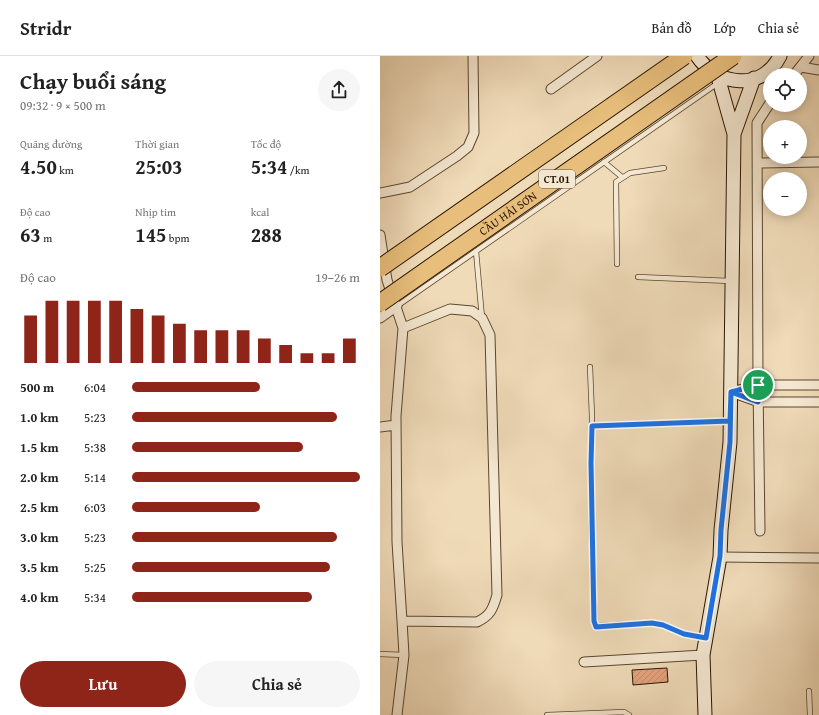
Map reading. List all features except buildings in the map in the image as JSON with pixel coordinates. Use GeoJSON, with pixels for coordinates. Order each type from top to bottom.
{"type":"FeatureCollection","features":[{"type":"Feature","properties":{"kind":"highway","name":"CT.01"},"geometry":{"type":"LineString","coordinates":[[380,268],[684,56]]}},
{"type":"Feature","properties":{"kind":"highway","name":"CẦU HẢI SƠN"},"geometry":{"type":"LineString","coordinates":[[380,303],[733,56]]}},
{"type":"Feature","properties":{"kind":"street"},"geometry":{"type":"LineString","coordinates":[[380,193],[410,187],[468,147],[474,133],[473,56]]}},
{"type":"Feature","properties":{"kind":"street"},"geometry":{"type":"LineString","coordinates":[[551,89],[597,56]]}},
{"type":"Feature","properties":{"kind":"street"},"geometry":{"type":"LineString","coordinates":[[697,56],[704,67],[721,79],[734,81],[754,78],[765,73],[780,56]]}},
{"type":"Feature","properties":{"kind":"street"},"geometry":{"type":"LineString","coordinates":[[809,56],[801,67],[819,70]]}},
{"type":"Feature","properties":{"kind":"street"},"geometry":{"type":"LineString","coordinates":[[734,134],[754,78]]}},
{"type":"Feature","properties":{"kind":"street"},"geometry":{"type":"LineString","coordinates":[[705,715],[703,655],[720,556],[721,530],[730,442],[734,134],[721,79]]}},
{"type":"Feature","properties":{"kind":"street"},"geometry":{"type":"LineString","coordinates":[[760,531],[757,123],[764,112]]}},
{"type":"Feature","properties":{"kind":"street"},"geometry":{"type":"LineString","coordinates":[[758,163],[819,162]]}},
{"type":"Feature","properties":{"kind":"street"},"geometry":{"type":"LineString","coordinates":[[380,236],[387,280],[397,306],[403,328],[396,425],[397,542],[404,655],[397,715]]}},
{"type":"Feature","properties":{"kind":"street"},"geometry":{"type":"LineString","coordinates":[[380,318],[397,306]]}},
{"type":"Feature","properties":{"kind":"street"},"geometry":{"type":"LineString","coordinates":[[402,621],[477,622],[488,617],[493,608],[497,595],[490,334],[482,318],[472,311],[450,308],[403,328]]}},
{"type":"Feature","properties":{"kind":"street"},"geometry":{"type":"LineString","coordinates":[[731,392],[758,385],[819,385]]}},
{"type":"Feature","properties":{"kind":"street"},"geometry":{"type":"LineString","coordinates":[[731,392],[758,402],[819,402]]}},
{"type":"Feature","properties":{"kind":"street"},"geometry":{"type":"LineString","coordinates":[[380,427],[396,425]]}},
{"type":"Feature","properties":{"kind":"street"},"geometry":{"type":"LineString","coordinates":[[720,556],[819,558]]}},
{"type":"Feature","properties":{"kind":"street"},"geometry":{"type":"LineString","coordinates":[[584,662],[703,655]]}},
{"type":"Feature","properties":{"kind":"lane"},"geometry":{"type":"LineString","coordinates":[[397,306],[721,79]]}},
{"type":"Feature","properties":{"kind":"lane"},"geometry":{"type":"LineString","coordinates":[[604,162],[622,177]]}},
{"type":"Feature","properties":{"kind":"lane"},"geometry":{"type":"LineString","coordinates":[[618,264],[616,182],[630,173],[664,168]]}},
{"type":"Feature","properties":{"kind":"lane"},"geometry":{"type":"LineString","coordinates":[[476,251],[482,318]]}},
{"type":"Feature","properties":{"kind":"lane"},"geometry":{"type":"LineString","coordinates":[[638,276],[732,282]]}},
{"type":"Feature","properties":{"kind":"lane"},"geometry":{"type":"LineString","coordinates":[[590,367],[592,426],[591,518],[595,626],[652,623],[663,625],[684,634],[706,638]]}},
{"type":"Feature","properties":{"kind":"lane"},"geometry":{"type":"LineString","coordinates":[[592,426],[730,421]]}},
{"type":"Feature","properties":{"kind":"lane"},"geometry":{"type":"LineString","coordinates":[[380,654],[404,655]]}},
{"type":"Feature","properties":{"kind":"lane"},"geometry":{"type":"LineString","coordinates":[[809,691],[810,715]]}},
{"type":"Feature","properties":{"kind":"lane"},"geometry":{"type":"LineString","coordinates":[[547,715],[624,712],[629,715]]}},
{"type":"Feature","properties":{"kind":"route"},"geometry":{"type":"LineString","coordinates":[[758,385],[731,392],[730,421],[592,426],[591,518],[594,621],[596,627],[652,623],[663,625],[684,634],[706,638],[720,556],[721,530],[730,442],[731,392],[758,402],[758,385]]}}]}
